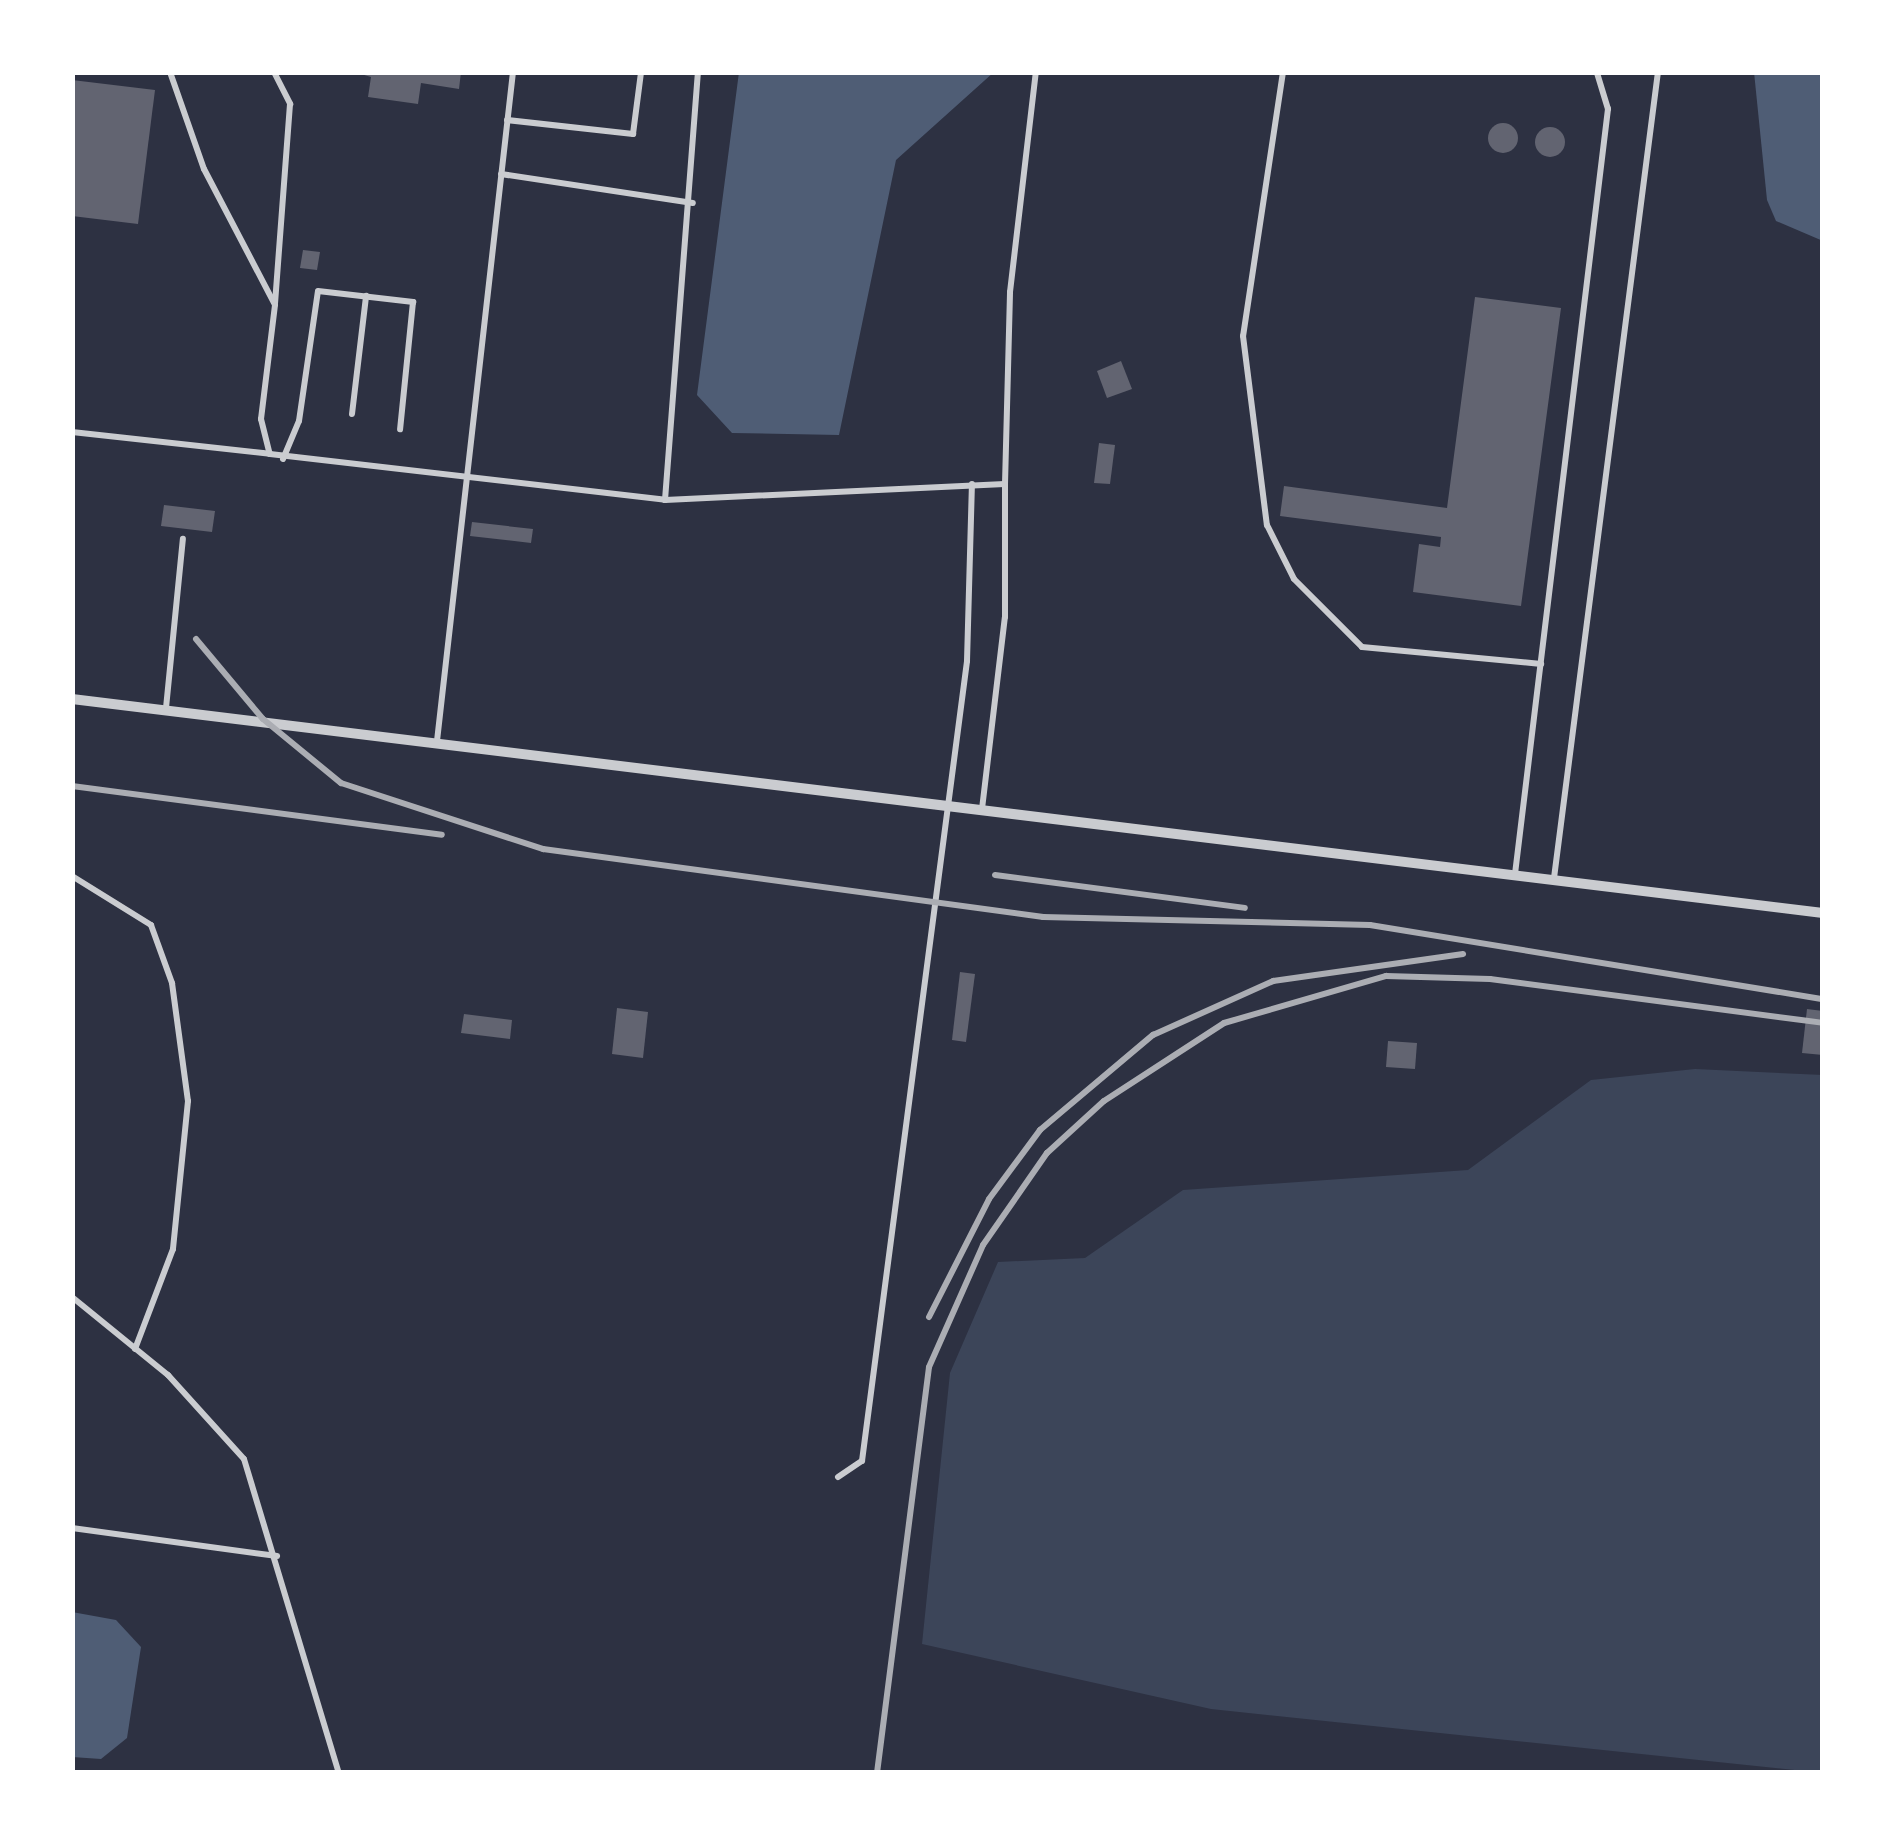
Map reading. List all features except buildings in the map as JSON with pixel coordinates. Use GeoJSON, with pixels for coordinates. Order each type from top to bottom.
{"type":"FeatureCollection","features":[{"type":"Feature","properties":{"kind":"street"},"geometry":{"type":"LineString","coordinates":[[72,699],[1823,913]]}},
{"type":"Feature","properties":{"kind":"lane"},"geometry":{"type":"LineString","coordinates":[[170,72],[203,169],[275,305]]}},
{"type":"Feature","properties":{"kind":"lane"},"geometry":{"type":"LineString","coordinates":[[270,454],[261,419],[290,104],[274,72]]}},
{"type":"Feature","properties":{"kind":"lane"},"geometry":{"type":"LineString","coordinates":[[436,745],[462,482],[513,72]]}},
{"type":"Feature","properties":{"kind":"lane"},"geometry":{"type":"LineString","coordinates":[[507,120],[632,134],[641,72]]}},
{"type":"Feature","properties":{"kind":"lane"},"geometry":{"type":"LineString","coordinates":[[665,500],[693,202],[698,72]]}},
{"type":"Feature","properties":{"kind":"lane"},"geometry":{"type":"LineString","coordinates":[[981,812],[1005,617],[1010,292],[1036,72]]}},
{"type":"Feature","properties":{"kind":"lane"},"geometry":{"type":"LineString","coordinates":[[1283,72],[1243,336],[1267,525],[1294,579],[1362,647],[1540,664]]}},
{"type":"Feature","properties":{"kind":"lane"},"geometry":{"type":"LineString","coordinates":[[1515,874],[1608,109],[1597,72]]}},
{"type":"Feature","properties":{"kind":"lane"},"geometry":{"type":"LineString","coordinates":[[1554,878],[1658,72]]}},
{"type":"Feature","properties":{"kind":"lane"},"geometry":{"type":"LineString","coordinates":[[501,174],[693,202]]}},
{"type":"Feature","properties":{"kind":"lane"},"geometry":{"type":"LineString","coordinates":[[283,459],[299,421],[318,291],[413,302],[400,429]]}},
{"type":"Feature","properties":{"kind":"lane"},"geometry":{"type":"LineString","coordinates":[[352,414],[366,296]]}},
{"type":"Feature","properties":{"kind":"lane"},"geometry":{"type":"LineString","coordinates":[[72,432],[462,482],[665,500],[1005,484]]}},
{"type":"Feature","properties":{"kind":"lane"},"geometry":{"type":"LineString","coordinates":[[838,1477],[862,1461],[967,661],[972,484]]}},
{"type":"Feature","properties":{"kind":"lane"},"geometry":{"type":"LineString","coordinates":[[166,710],[183,539]]}},
{"type":"Feature","properties":{"kind":"lane"},"geometry":{"type":"LineString","coordinates":[[72,876],[151,926],[185,1078],[186,1178],[136,1349]]}},
{"type":"Feature","properties":{"kind":"lane"},"geometry":{"type":"LineString","coordinates":[[72,1298],[136,1349],[244,1460],[277,1556],[339,1773]]}},
{"type":"Feature","properties":{"kind":"lane"},"geometry":{"type":"LineString","coordinates":[[72,1528],[277,1556]]}},
{"type":"Feature","properties":{"kind":"shaded area"},"geometry":{"type":"Polygon","coordinates":[[[739,72],[994,72],[896,160],[839,435],[732,433],[697,395],[739,72]]]}},
{"type":"Feature","properties":{"kind":"shaded area"},"geometry":{"type":"Polygon","coordinates":[[[1754,72],[1823,72],[1823,241],[1776,221],[1767,200],[1754,72]]]}},
{"type":"Feature","properties":{"kind":"shaded area"},"geometry":{"type":"Polygon","coordinates":[[[1695,1069],[1823,1075],[1823,1773],[1211,1709],[922,1644],[950,1373],[998,1262],[1085,1258],[1183,1190],[1468,1170],[1591,1080],[1695,1069]]]}},
{"type":"Feature","properties":{"kind":"shaded area"},"geometry":{"type":"Polygon","coordinates":[[[72,1612],[116,1620],[141,1647],[127,1738],[101,1759],[72,1757],[72,1612]]]}},
{"type":"Feature","properties":{"kind":"railway"},"geometry":{"type":"LineString","coordinates":[[196,639],[263,719],[341,783],[543,849],[1043,917],[1370,925],[1823,999]]}},
{"type":"Feature","properties":{"kind":"railway"},"geometry":{"type":"LineString","coordinates":[[72,786],[442,835]]}},
{"type":"Feature","properties":{"kind":"railway"},"geometry":{"type":"LineString","coordinates":[[995,875],[1245,908]]}},
{"type":"Feature","properties":{"kind":"railway"},"geometry":{"type":"LineString","coordinates":[[929,1317],[989,1199],[1040,1130],[1153,1035],[1273,981],[1463,954]]}},
{"type":"Feature","properties":{"kind":"railway"},"geometry":{"type":"LineString","coordinates":[[877,1773],[929,1367],[983,1245],[1047,1153],[1104,1101],[1224,1023],[1386,976],[1490,979],[1823,1023]]}}]}
